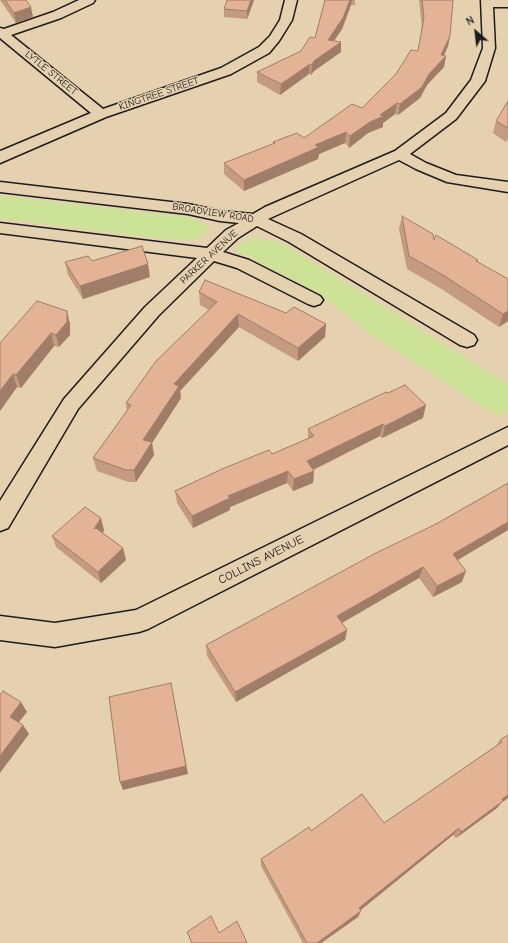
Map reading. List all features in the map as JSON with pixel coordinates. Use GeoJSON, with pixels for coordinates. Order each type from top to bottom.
{"type":"FeatureCollection","features":[{"type":"Feature","properties":{"kind":"street"},"geometry":{"type":"LineString","coordinates":[[1,33],[57,15],[89,0]]}},
{"type":"Feature","properties":{"kind":"street","name":"KINGTREE STREET"},"geometry":{"type":"LineString","coordinates":[[0,158],[8,153],[101,114],[226,71],[264,50],[275,38],[286,20],[291,0]]}},
{"type":"Feature","properties":{"kind":"street"},"geometry":{"type":"LineString","coordinates":[[488,2],[508,3]]}},
{"type":"Feature","properties":{"kind":"street","name":"PARKER AVENUE"},"geometry":{"type":"LineString","coordinates":[[0,520],[71,404],[152,311],[232,234],[270,210],[400,154],[451,116],[478,81],[489,48],[488,2]]}},
{"type":"Feature","properties":{"kind":"street","name":"LYTLE STREET"},"geometry":{"type":"LineString","coordinates":[[1,33],[101,114]]}},
{"type":"Feature","properties":{"kind":"street"},"geometry":{"type":"LineString","coordinates":[[400,154],[421,166],[453,179],[508,188]]}},
{"type":"Feature","properties":{"kind":"street","name":"BROADVIEW ROAD"},"geometry":{"type":"LineString","coordinates":[[0,188],[188,209],[220,216],[256,219],[295,238],[467,340]]}},
{"type":"Feature","properties":{"kind":"street"},"geometry":{"type":"LineString","coordinates":[[0,228],[211,254],[243,264],[314,300]]}},
{"type":"Feature","properties":{"kind":"street","name":"COLLINS AVENUE"},"geometry":{"type":"LineString","coordinates":[[0,628],[55,635],[138,621],[508,435]]}},
{"type":"Feature","properties":{"kind":"green space"},"geometry":{"type":"Polygon","coordinates":[[[0,195],[190,217],[210,228],[198,239],[176,240],[0,218],[0,195]]]}},
{"type":"Feature","properties":{"kind":"green space"},"geometry":{"type":"Polygon","coordinates":[[[251,237],[280,242],[508,384],[508,411],[497,416],[366,331],[328,300],[298,282],[236,251],[237,247],[251,237]]]}},
{"type":"Feature","properties":{"kind":"building"},"geometry":{"type":"Polygon","coordinates":[[[5,0],[26,0],[31,7],[14,13],[5,0]]]}},
{"type":"Feature","properties":{"kind":"building"},"geometry":{"type":"Polygon","coordinates":[[[227,0],[251,0],[247,11],[224,9],[227,0]]]}},
{"type":"Feature","properties":{"kind":"building"},"geometry":{"type":"Polygon","coordinates":[[[325,0],[350,0],[343,18],[328,40],[341,42],[314,61],[312,65],[310,64],[281,84],[257,72],[301,51],[310,37],[315,38],[325,0]]]}},
{"type":"Feature","properties":{"kind":"building"},"geometry":{"type":"Polygon","coordinates":[[[422,0],[453,0],[450,36],[441,55],[446,56],[429,74],[422,87],[400,104],[397,103],[380,115],[384,116],[370,122],[350,136],[346,132],[315,145],[319,147],[244,180],[224,163],[297,133],[304,138],[352,104],[362,108],[396,74],[411,50],[418,51],[424,17],[422,0]]]}},
{"type":"Feature","properties":{"kind":"building"},"geometry":{"type":"Polygon","coordinates":[[[508,101],[508,128],[496,121],[508,101]]]}},
{"type":"Feature","properties":{"kind":"building"},"geometry":{"type":"Polygon","coordinates":[[[402,216],[433,234],[434,240],[436,235],[478,260],[476,261],[508,279],[508,311],[503,314],[443,275],[409,256],[402,216]]]}},
{"type":"Feature","properties":{"kind":"building"},"geometry":{"type":"Polygon","coordinates":[[[142,246],[148,264],[80,286],[65,262],[88,256],[92,261],[142,246]]]}},
{"type":"Feature","properties":{"kind":"building"},"geometry":{"type":"Polygon","coordinates":[[[205,280],[286,313],[294,307],[326,324],[298,348],[238,314],[174,384],[179,386],[143,440],[152,442],[134,470],[126,470],[93,458],[131,405],[126,403],[156,361],[217,302],[199,292],[205,280]]]}},
{"type":"Feature","properties":{"kind":"building"},"geometry":{"type":"Polygon","coordinates":[[[37,301],[67,311],[67,322],[56,335],[51,333],[16,375],[13,374],[0,391],[0,343],[37,301]]]}},
{"type":"Feature","properties":{"kind":"building"},"geometry":{"type":"Polygon","coordinates":[[[405,385],[426,405],[385,426],[383,424],[307,461],[314,471],[294,479],[288,471],[228,496],[230,498],[192,516],[175,491],[222,469],[269,450],[272,454],[314,436],[308,429],[386,392],[388,393],[405,385]]]}},
{"type":"Feature","properties":{"kind":"building"},"geometry":{"type":"Polygon","coordinates":[[[508,483],[508,522],[453,554],[466,571],[437,586],[423,567],[337,616],[347,630],[235,692],[206,645],[376,553],[436,524],[508,483]]]}},
{"type":"Feature","properties":{"kind":"building"},"geometry":{"type":"Polygon","coordinates":[[[85,507],[101,518],[94,529],[96,528],[123,548],[98,572],[52,536],[85,507]]]}},
{"type":"Feature","properties":{"kind":"building"},"geometry":{"type":"Polygon","coordinates":[[[171,683],[186,766],[120,782],[109,697],[171,683]]]}},
{"type":"Feature","properties":{"kind":"building"},"geometry":{"type":"Polygon","coordinates":[[[3,691],[21,702],[10,717],[23,725],[0,756],[0,695],[3,691]]]}},
{"type":"Feature","properties":{"kind":"building"},"geometry":{"type":"Polygon","coordinates":[[[508,735],[508,795],[502,799],[503,801],[461,832],[459,828],[359,908],[361,911],[317,943],[307,943],[261,859],[309,827],[311,831],[362,794],[384,823],[502,742],[500,740],[508,735]]]}},
{"type":"Feature","properties":{"kind":"building"},"geometry":{"type":"Polygon","coordinates":[[[211,916],[219,933],[237,921],[247,943],[192,943],[187,932],[211,916]]]}}]}
